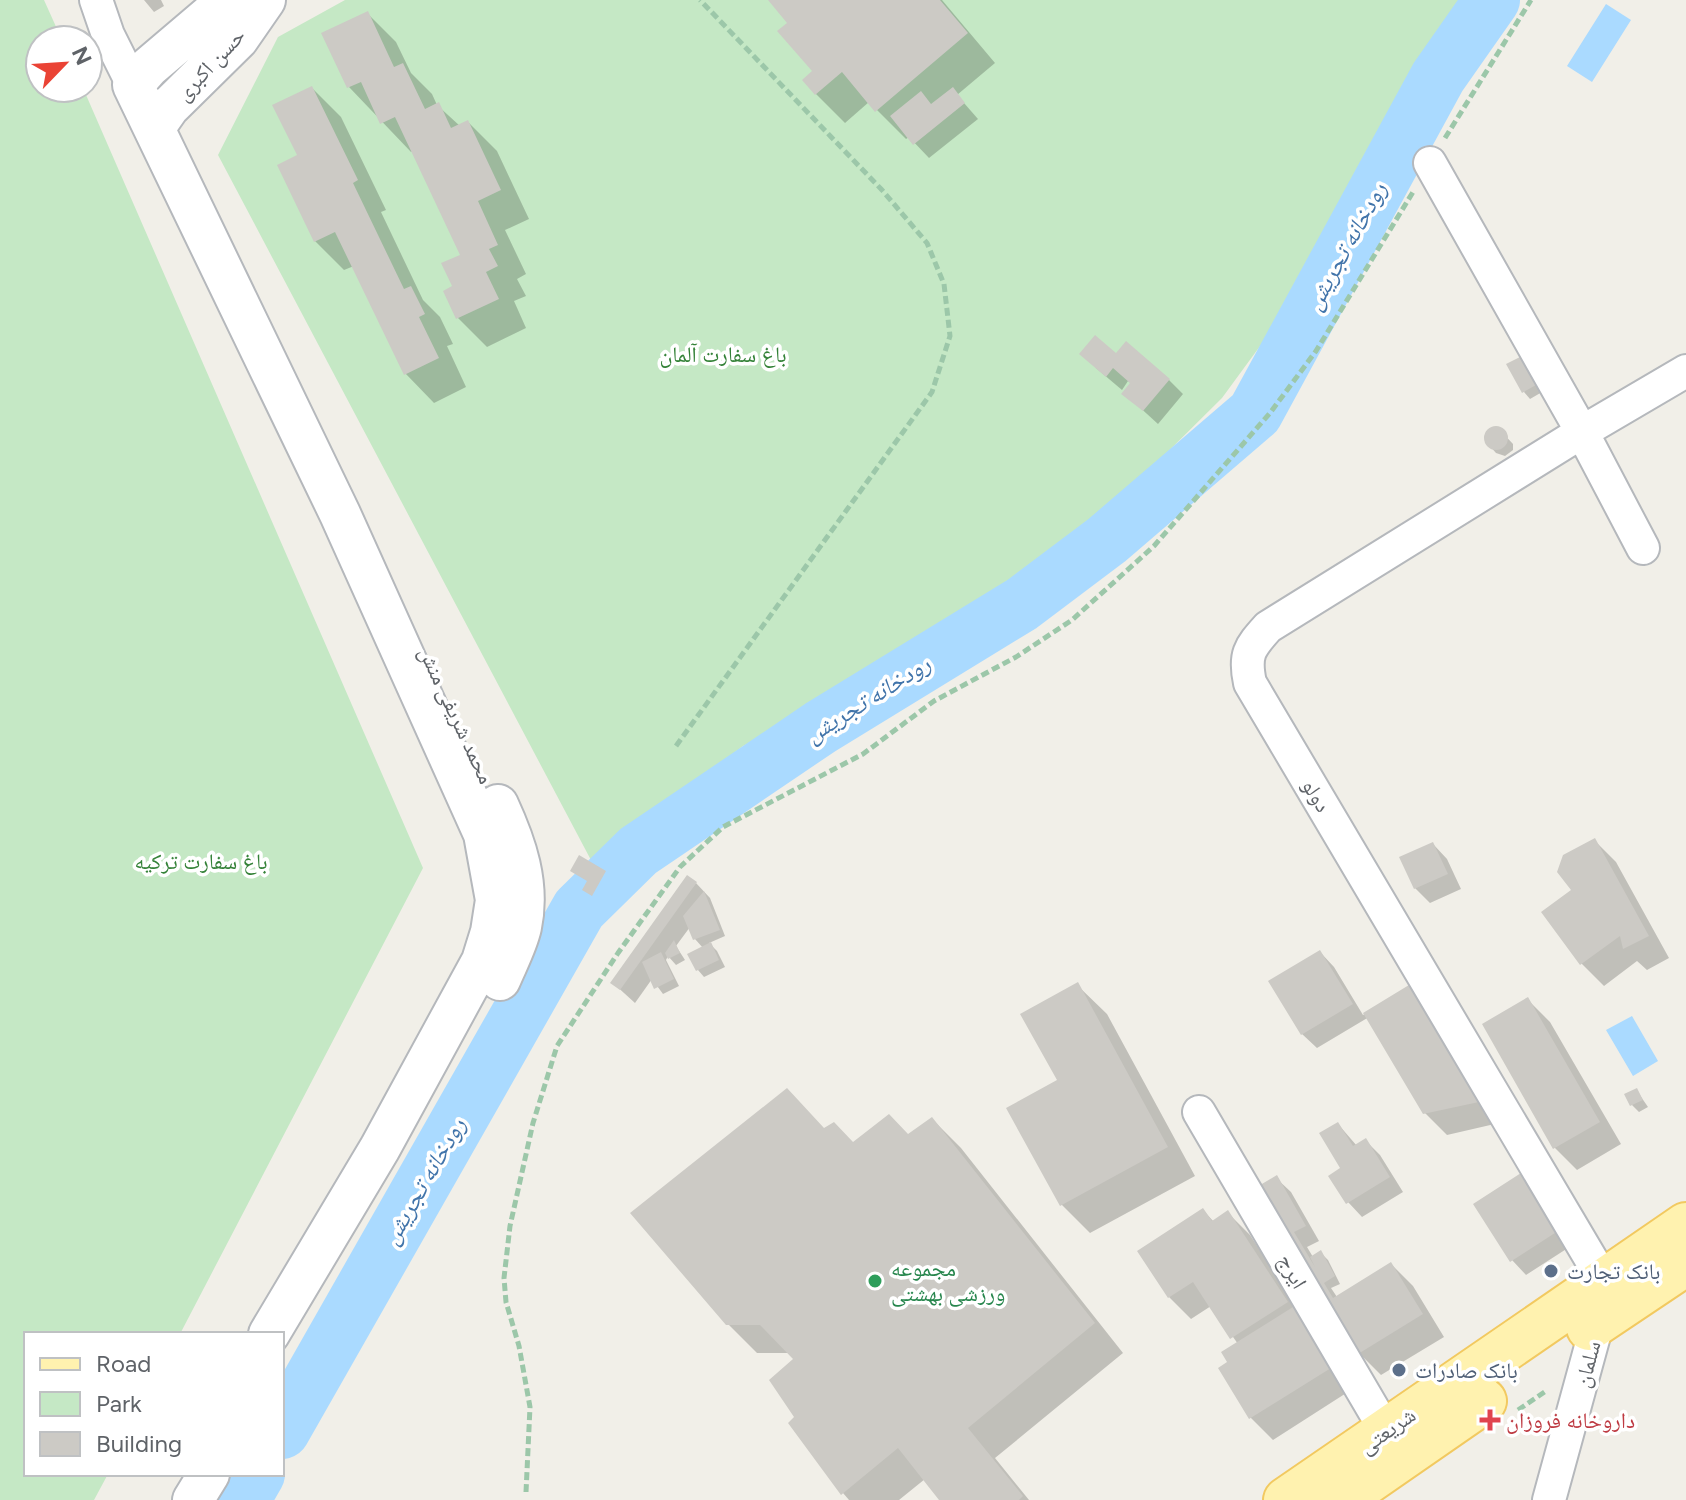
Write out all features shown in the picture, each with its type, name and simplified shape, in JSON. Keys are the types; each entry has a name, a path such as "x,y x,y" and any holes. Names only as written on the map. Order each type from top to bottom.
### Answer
{"main road":[{"name":"شریعتی","path":"1341,1500 1601,1301 1686,1225"},
{"name":"شریعتی","path":"1286,1500 1386,1431 1601,1301 1686,1263"}],"street":[{"name":"حسن اکبری","path":"141,76 209,16 262,0"},
{"name":"حسن اکبری","path":"162,117 238,39 262,0"},
{"path":"97,2 108,35 141,76"},
{"name":"محمد شریفی منش","path":"141,76 360,504 512,835 525,894 521,929 496,991 398,1166 284,1354"},
{"name":"محمد شریفی منش","path":"162,117 484,834 496,900 482,961 380,1148 270,1332"},
{"path":"1430,163 1582,432 1643,548"},
{"name":"دولو","path":"1601,1301 1250,683 1246,662 1252,644 1268,627 1686,371"},
{"name":"ایرج","path":"1199,1112 1386,1431"},
{"name":"سلمان","path":"1549,1500 1601,1301"},
{"path":"166,1500 182,1476"},
{"path":"193,1500 208,1476"}],"path":[{"path":"676,746 932,392 950,336 944,284 927,243 882,190 700,0"},
{"path":"526,1492 530,1407 519,1346 506,1302 504,1278 510,1226 533,1123 557,1046 618,953 680,867 723,827 863,754 934,701 1016,657 1072,620 1154,546 1270,413 1316,351 1531,0"},
{"path":"1512,1414 1587,1363"}],"green space":[{"name":"باغ سفارت ترکیه","path":"0,0 44,0 55,24 24,24 24,104 90,104 423,868 181,1332 24,1332 24,1476 107,1476 94,1500 0,1500"},
{"name":"باغ سفارت آلمان","path":"345,0 1470,0 1419,71 1350,223 1222,398 1080,539 894,666 743,746 592,862 218,155 278,37"}],"water":[{"path":"1606,4 1631,20 1592,82 1567,66"},
{"path":"1632,1016 1658,1061 1633,1076 1606,1030"}],"building":[{"path":"768,0 940,0 968,33 875,112 842,72 815,95 802,80 812,71 777,31 787,23"},
{"path":"368,11 394,67 403,63 425,109 439,102 451,128 468,120 501,190 478,201 498,245 489,249 498,266 486,272 499,299 456,319 443,291 452,286 441,263 460,255 395,117 380,124 361,82 347,88 321,33"},
{"path":"312,86 358,180 353,183 404,289 411,286 425,314 419,317 439,358 404,375 335,232 314,242 277,165 297,155 272,105"},
{"path":"953,87 965,103 913,145 890,116 921,91 931,104"},
{"path":"1095,335 1116,353 1126,341 1170,379 1143,411 1121,394 1130,383 1113,368 1106,377 1079,354"},
{"path":"1528,353 1543,381 1522,393 1506,364"},
{"path":"1496,426 1504,430 1508,438 1504,446 1496,450 1488,446 1484,438 1488,430"},
{"path":"1595,838 1649,936 1623,949 1620,936 1580,965 1541,912 1571,890 1557,872 1563,855"},
{"path":"1433,842 1448,874 1414,889 1399,857"},
{"path":"579,855 606,871 592,896 582,890 587,881 570,871"},
{"path":"687,875 697,882 620,990 610,983"},
{"path":"704,891 720,930 693,940 683,916"},
{"path":"674,940 680,953 668,959 665,953"},
{"path":"711,942 719,960 696,971 687,954"},
{"path":"1320,950 1353,1004 1301,1035 1268,981"},
{"path":"661,952 674,979 654,989 642,962"},
{"path":"1078,982 1168,1147 1060,1206 1006,1108 1057,1080 1020,1014"},
{"path":"1409,985 1479,1102 1423,1114 1363,1013"},
{"path":"1528,997 1600,1122 1553,1149 1482,1024"},
{"name":"مجموعه ورزشی بهشتی","path":"787,1088 824,1128 834,1122 853,1142 889,1114 908,1134 932,1117 1095,1323 968,1428 1023,1496 1019,1500 939,1500 898,1448 841,1495 788,1423 794,1417 769,1380 793,1359 760,1325 726,1325 630,1213"},
{"path":"1637,1088 1643,1100 1630,1106 1624,1094"},
{"path":"1338,1122 1353,1146 1366,1138 1390,1177 1346,1204 1328,1176 1340,1168 1319,1133"},
{"path":"1521,1173 1558,1231 1510,1262 1473,1204"},
{"path":"1277,1175 1306,1226 1294,1232 1315,1267 1310,1257 1321,1250 1335,1276 1324,1283 1333,1298 1391,1262 1423,1314 1358,1354 1250,1191"},
{"path":"1203,1208 1212,1221 1228,1210 1288,1302 1230,1339 1193,1282 1168,1298 1137,1251"},
{"path":"1293,1307 1331,1368 1249,1419 1218,1368 1227,1362 1221,1352"}],"waterway":[{"name":"رودخانه تجریش","path":"284,1427 579,909 638,851 821,727 1022,604 1107,540 1255,413 1438,77 1492,0"},
{"name":"رودخانه تجریش","path":"242,1500 256,1476"}],"place":[{"name":"بانک تجارت","path":"1551,1271"},
{"name":"مجموعه ورزشی بهشتی","path":"875,1281"},
{"name":"بانک صادرات","path":"1399,1370"},
{"name":"داروخانه فروزان","path":"1490,1420"}]}
